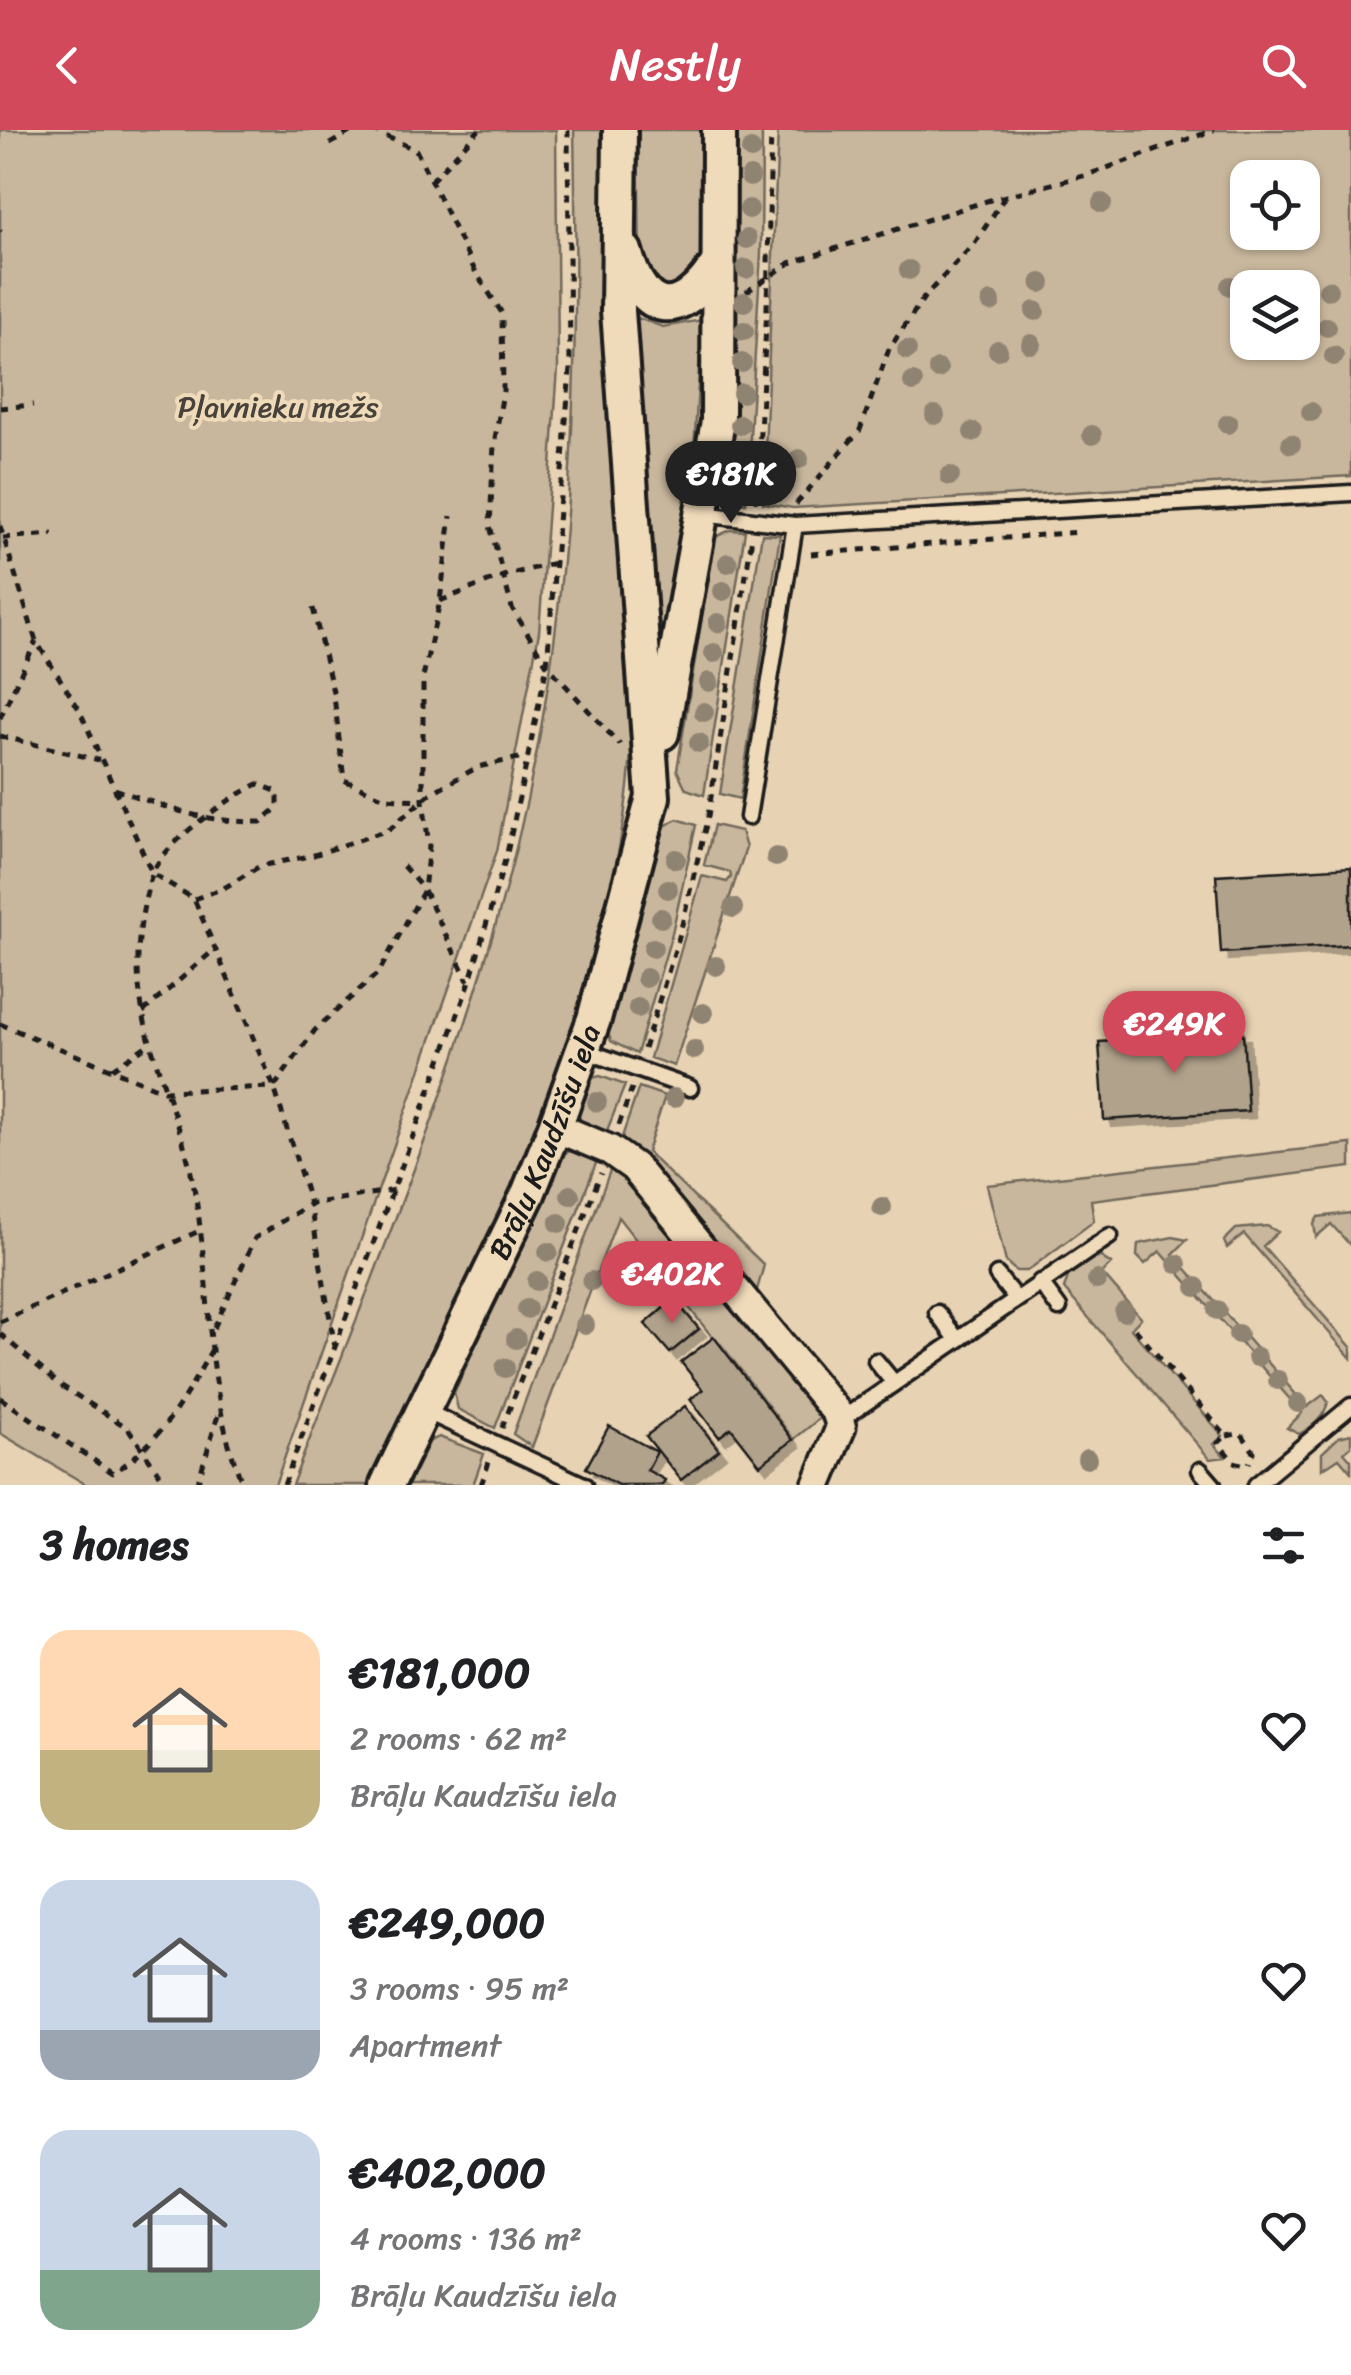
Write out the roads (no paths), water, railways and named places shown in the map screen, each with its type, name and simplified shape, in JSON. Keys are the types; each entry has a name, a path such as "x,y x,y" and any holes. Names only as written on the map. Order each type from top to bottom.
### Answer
{"street":[{"name":"Brāļu Kaudzīšu iela","path":"620,130 618,321 653,782"},
{"name":"Brāļu Kaudzīšu iela","path":"387,1485 555,1127 582,1050 644,832 718,421 719,130"},
{"path":"621,237 634,282 657,304 671,306 696,296 718,263"},
{"path":"555,1127 610,1150 634,1167 837,1413 834,1447 816,1485"}],"lane":[{"path":"702,514 795,526 1351,493"},
{"path":"748,817 795,526"},
{"path":"582,1050 690,1088"},
{"path":"839,1421 1110,1236"},
{"path":"997,1274 1016,1299"},
{"path":"1040,1282 1059,1308"},
{"path":"938,1314 957,1339"},
{"path":"876,1361 894,1383"},
{"path":"1259,1483 1351,1406"},
{"path":"424,1412 584,1485"},
{"path":"1200,1470 1213,1485"}],"park label":[{"name":"Pļavnieku mežs","path":"278,407"}]}
